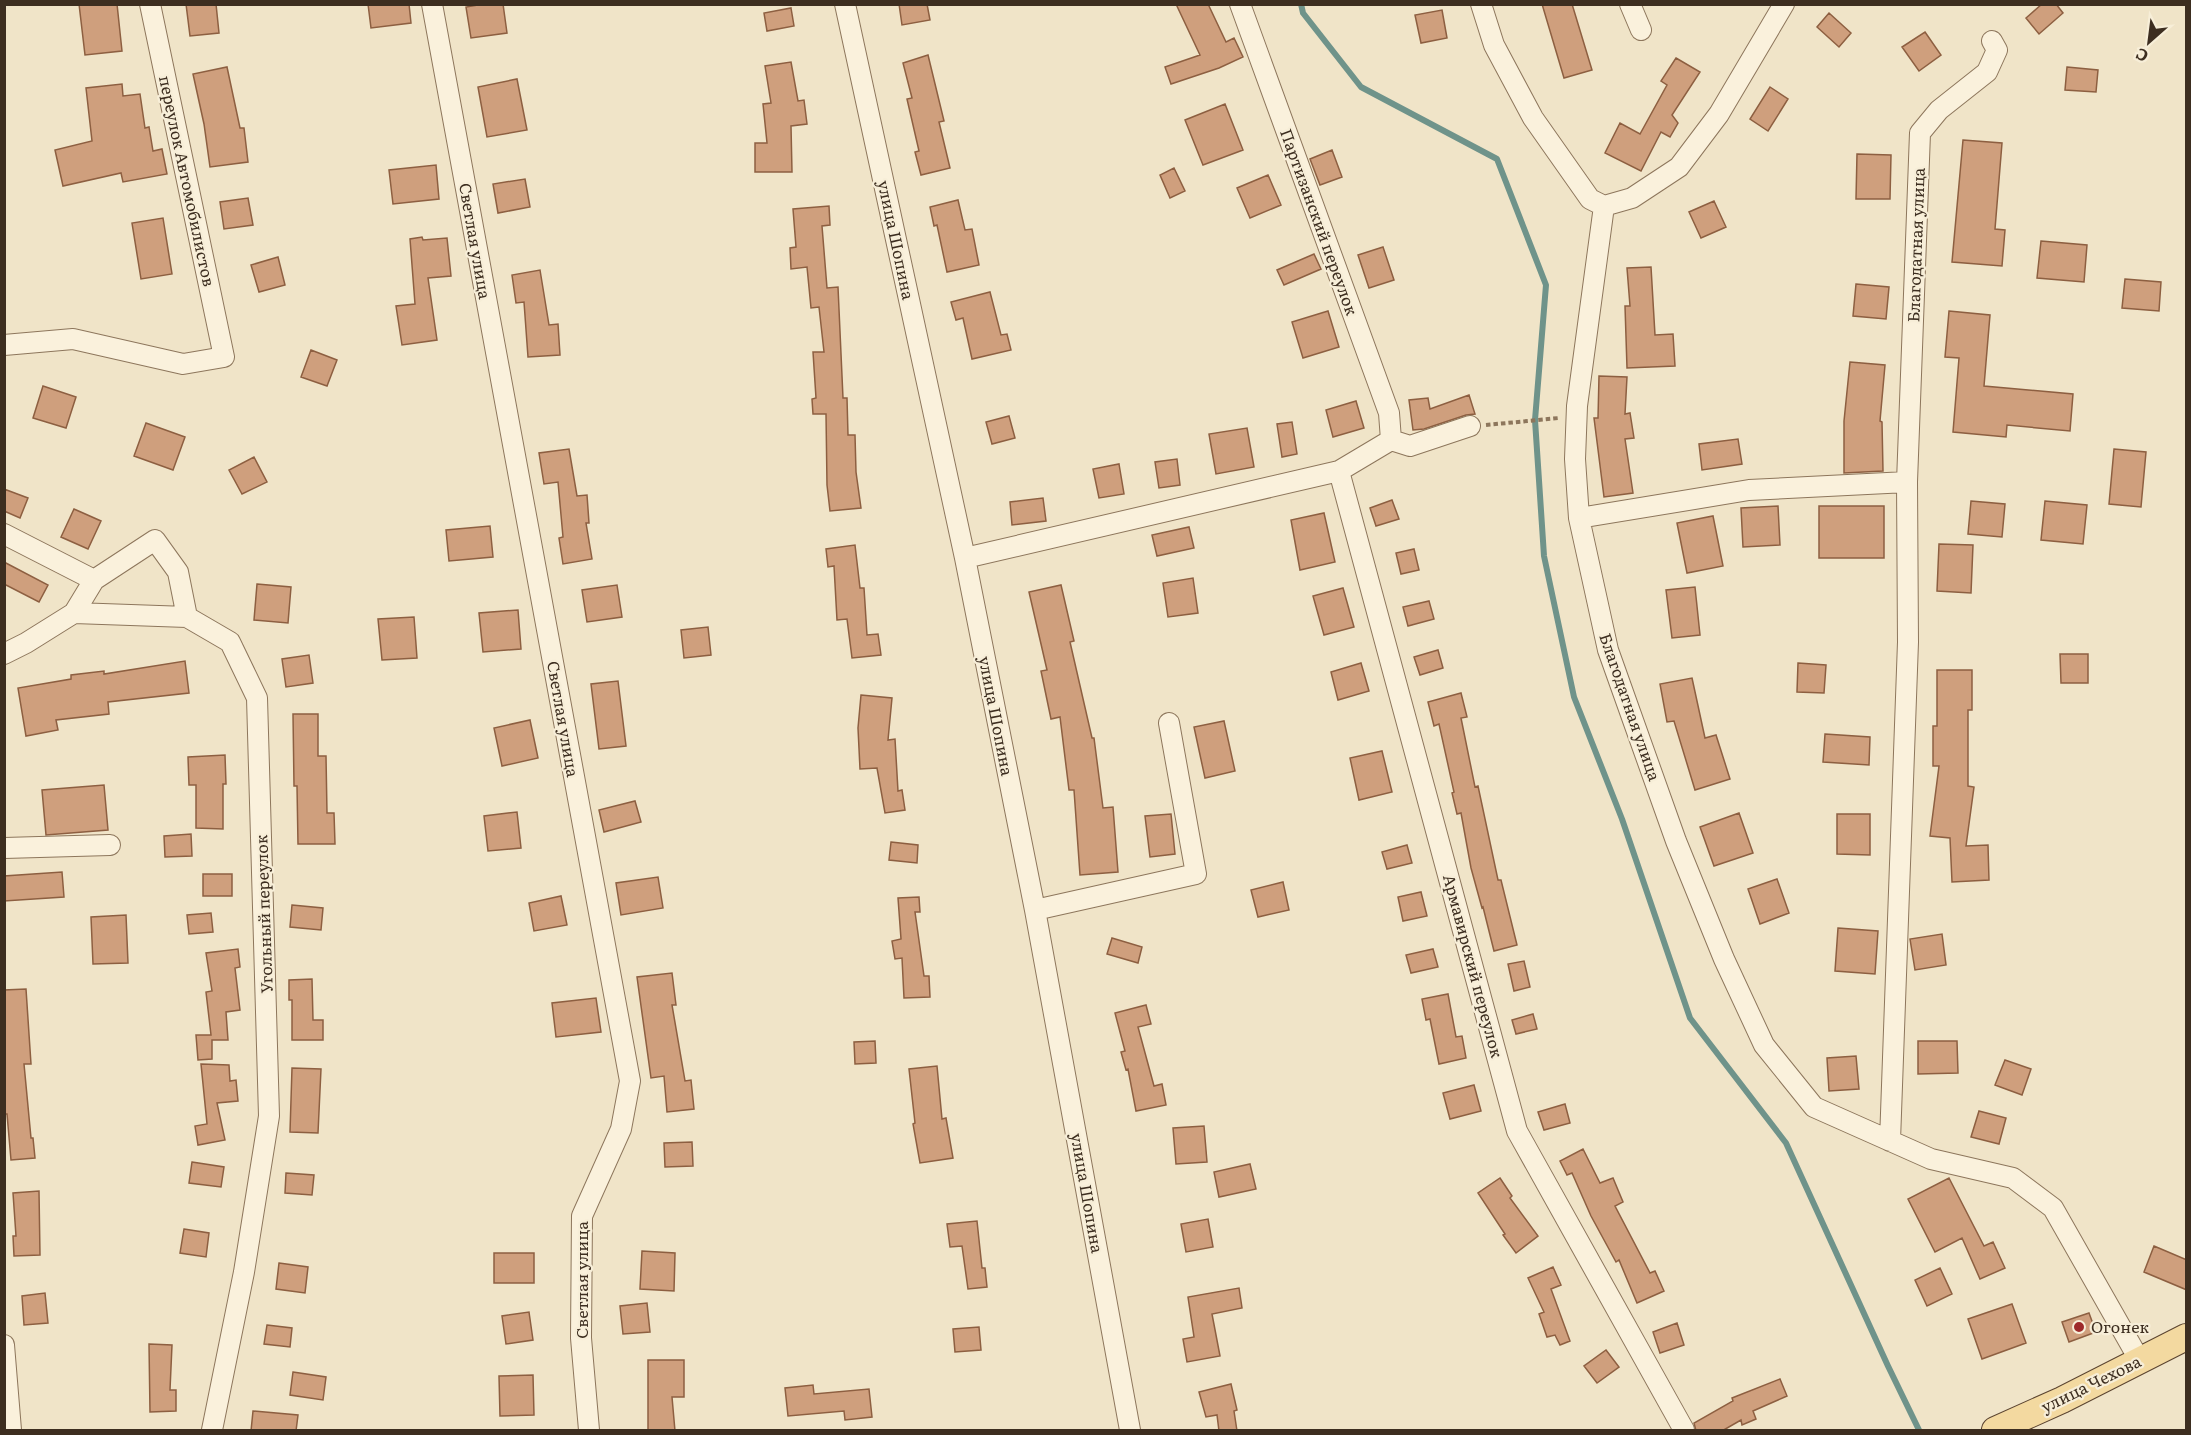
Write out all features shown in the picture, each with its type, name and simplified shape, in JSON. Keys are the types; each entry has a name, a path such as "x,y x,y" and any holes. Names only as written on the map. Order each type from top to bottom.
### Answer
{"main road":[{"name":"улица Чехова","path":"1995,1431 2187,1337"}],"street":[{"name":"переулок Автомобилистов","path":"4,345 73,339 183,364 224,357 150,4"},
{"name":"Светлая улица","path":"432,4 630,1081 621,1129 582,1216 581,1338 588,1431"},
{"name":"улица Шопина","path":"845,4 964,558 1035,910 1130,1431"},
{"name":"Партизанский переулок","path":"1240,4 1389,413 1390,440"},
{"path":"1481,4 1494,45 1533,118 1590,199 1604,206 1632,198 1679,167 1719,114 1784,4"},
{"path":"1630,4 1641,30"},
{"name":"Благодатная улица","path":"1890,1141 1908,642 1907,482 1920,133 1939,110 1987,72 1997,50 1992,41"},
{"path":"1604,206 1577,418 1575,459 1579,518 1749,490 1907,482"},
{"path":"964,558 1339,471 1390,440 1410,446 1470,426"},
{"name":"Армавирский переулок","path":"1339,471 1517,1131 1684,1431"},
{"name":"Благодатная улица","path":"1579,518 1608,650 1676,841 1724,959 1764,1045 1814,1107 1931,1160 2013,1178 2053,1208 2140,1360"},
{"path":"4,534 94,580"},
{"path":"4,654 74,613 94,580 155,540 178,572 187,617"},
{"name":"Угольный переулок","path":"74,613 187,617 230,642 257,698 269,1116 244,1272 212,1431"},
{"path":"1035,910 1196,874 1169,723"},
{"path":"4,848 110,845"},
{"path":"4,1345 11,1431"}],"path":[{"path":"1470,426 1577,418"}],"building":[{"path":"79,4 117,4 122,51 85,55"},
{"path":"186,4 216,4 219,33 190,36"},
{"path":"368,4 409,4 411,23 371,28"},
{"path":"503,4 507,33 471,38 466,7"},
{"path":"899,4 927,4 930,20 902,25"},
{"path":"1176,4 1208,4 1226,42 1234,38 1243,57 1219,68 1171,84 1165,67 1200,55"},
{"path":"1542,4 1572,4 1592,70 1564,78"},
{"path":"2042,4 2056,4 2063,13 2039,34 2026,18"},
{"path":"791,8 794,26 767,31 764,13"},
{"path":"1442,10 1447,38 1421,43 1415,15"},
{"path":"1829,13 1851,33 1839,47 1817,27"},
{"path":"1925,32 1941,55 1919,71 1902,47"},
{"path":"928,55 944,121 939,122 950,168 921,175 915,152 919,151 907,99 912,98 903,63"},
{"path":"1676,58 1700,72 1672,115 1678,123 1670,137 1661,132 1641,171 1605,153 1620,123 1640,134 1667,85 1661,81"},
{"path":"791,62 798,101 804,100 807,124 791,126 792,172 755,172 755,143 767,143 763,104 771,103 765,66"},
{"path":"227,67 240,128 244,128 248,162 210,167 204,124 193,74"},
{"path":"2067,67 2098,70 2096,92 2065,90"},
{"path":"517,79 527,130 487,137 478,87"},
{"path":"122,84 123,96 140,94 145,128 149,127 153,151 162,149 167,174 123,182 121,173 63,186 55,150 92,141 86,88"},
{"path":"1770,87 1788,99 1768,131 1750,119"},
{"path":"1225,104 1243,150 1203,165 1185,120"},
{"path":"1963,140 2002,143 1995,229 2005,230 2002,266 1952,262"},
{"path":"1332,150 1342,177 1320,185 1310,159"},
{"path":"1857,154 1891,155 1890,199 1856,199"},
{"path":"436,165 439,199 393,204 389,170"},
{"path":"1174,168 1185,191 1170,198 1160,175"},
{"path":"1268,175 1281,205 1250,218 1237,188"},
{"path":"525,179 530,207 498,213 493,184"},
{"path":"248,198 253,225 224,229 220,202"},
{"path":"958,200 965,230 972,229 979,265 947,272 937,225 934,226 930,207"},
{"path":"1714,201 1726,227 1701,238 1689,212"},
{"path":"829,206 830,225 822,226 827,288 838,287 843,398 847,398 848,435 855,435 856,472 861,508 830,511 827,485 826,414 813,414 812,399 816,398 813,352 824,352 819,307 811,308 807,267 791,269 790,248 796,247 793,209"},
{"path":"163,218 172,274 141,279 132,223"},
{"path":"422,237 423,240 447,238 451,276 428,278 437,340 402,345 396,306 415,304 410,239"},
{"path":"2041,241 2087,245 2084,282 2037,278"},
{"path":"1383,247 1394,280 1369,288 1358,255"},
{"path":"1314,254 1321,269 1284,285 1277,270"},
{"path":"278,257 285,285 259,292 251,265"},
{"path":"1651,267 1655,335 1673,334 1675,366 1627,368 1625,306 1630,306 1627,268"},
{"path":"540,270 549,325 558,324 560,355 528,357 524,302 516,303 512,275"},
{"path":"2125,279 2161,282 2159,311 2122,308"},
{"path":"1856,284 1889,287 1886,319 1853,316"},
{"path":"990,292 1001,335 1007,334 1011,350 972,359 963,318 956,320 951,302"},
{"path":"1328,311 1339,347 1303,358 1292,322"},
{"path":"1949,311 1990,315 1984,386 2073,394 2070,431 2007,425 2006,437 1953,432 1959,358 1945,357"},
{"path":"311,350 337,360 327,386 301,377"},
{"path":"1850,362 1885,365 1880,421 1882,422 1883,471 1844,473 1844,421"},
{"path":"1599,376 1627,377 1625,414 1630,413 1634,438 1625,439 1633,493 1604,497 1594,418 1598,418"},
{"path":"43,386 76,397 66,428 33,418"},
{"path":"1469,395 1475,414 1413,430 1409,400 1428,398 1430,409"},
{"path":"1356,401 1364,428 1333,437 1326,410"},
{"path":"1009,416 1015,438 992,444 986,422"},
{"path":"1292,422 1297,454 1282,457 1277,424"},
{"path":"146,423 185,437 173,470 134,456"},
{"path":"1247,428 1254,467 1216,474 1209,434"},
{"path":"1738,439 1742,464 1702,470 1699,444"},
{"path":"569,449 577,496 587,495 589,523 586,523 592,559 563,564 559,538 563,537 558,482 544,484 539,453"},
{"path":"2114,449 2146,452 2141,507 2109,504"},
{"path":"254,457 267,482 242,494 229,470"},
{"path":"1177,459 1180,485 1159,488 1155,462"},
{"path":"1119,464 1124,494 1099,498 1093,469"},
{"path":"4,489 28,498 20,518 4,511"},
{"path":"1043,498 1046,521 1012,525 1010,502"},
{"path":"1392,500 1399,519 1376,526 1370,508"},
{"path":"1971,501 2005,504 2002,537 1968,534"},
{"path":"2045,501 2087,505 2083,544 2041,540"},
{"path":"1778,506 1780,545 1743,547 1741,508"},
{"path":"1819,506 1884,506 1884,558 1819,558"},
{"path":"74,509 101,521 88,549 61,537"},
{"path":"1324,513 1335,562 1300,570 1291,520"},
{"path":"1713,516 1723,566 1687,573 1677,523"},
{"path":"490,526 493,557 449,561 446,530"},
{"path":"1189,527 1194,548 1157,556 1152,535"},
{"path":"1939,544 1973,545 1971,593 1937,591"},
{"path":"855,545 860,588 864,588 867,635 878,634 881,655 852,658 847,619 837,620 834,566 828,567 826,549"},
{"path":"1414,549 1419,570 1401,574 1396,553"},
{"path":"4,562 48,585 39,602 4,584"},
{"path":"1193,578 1198,613 1168,617 1163,583"},
{"path":"257,584 291,587 288,623 254,620"},
{"path":"617,585 622,617 587,622 582,590"},
{"path":"1061,585 1074,641 1070,642 1092,738 1094,738 1103,808 1113,807 1118,872 1080,875 1074,790 1069,790 1060,717 1051,719 1041,671 1047,670 1029,592"},
{"path":"1695,587 1700,635 1672,638 1666,590"},
{"path":"1343,588 1354,627 1324,635 1313,596"},
{"path":"1429,601 1434,619 1408,626 1403,607"},
{"path":"518,610 521,649 483,652 479,613"},
{"path":"414,617 417,658 382,660 378,619"},
{"path":"708,627 711,655 684,658 681,630"},
{"path":"1438,650 1443,668 1420,675 1414,657"},
{"path":"2060,654 2088,654 2088,683 2061,683"},
{"path":"309,655 313,683 286,687 282,659"},
{"path":"185,661 189,693 108,702 109,714 56,720 58,730 26,736 18,688 71,679 71,675 104,671 104,674"},
{"path":"1361,663 1369,691 1338,700 1331,672"},
{"path":"1798,663 1826,665 1824,693 1797,692"},
{"path":"1937,670 1972,670 1972,710 1968,710 1968,786 1974,787 1966,846 1988,845 1989,880 1952,882 1950,838 1930,836 1939,766 1933,766 1933,726 1937,726"},
{"path":"1692,678 1705,738 1716,735 1730,779 1695,790 1674,721 1667,722 1660,684"},
{"path":"618,681 626,746 599,749 591,684"},
{"path":"1461,693 1467,717 1461,718 1475,787 1478,786 1498,880 1501,880 1517,945 1494,951 1471,868 1461,813 1457,814 1439,724 1434,726 1428,702"},
{"path":"861,695 892,698 888,740 895,739 898,791 902,790 905,810 885,813 877,768 860,769 858,728"},
{"path":"293,714 318,714 318,756 326,756 327,813 334,813 335,844 298,844"},
{"path":"530,720 538,758 502,766 494,728"},
{"path":"1224,721 1235,771 1205,778 1194,727"},
{"path":"1825,734 1870,737 1869,765 1823,762"},
{"path":"1382,751 1392,792 1359,800 1350,758"},
{"path":"225,755 223,829 196,828 196,785 189,785 188,757"},
{"path":"104,785 108,830 46,835 42,790"},
{"path":"635,801 641,822 604,832 599,810"},
{"path":"517,812 521,848 488,851 484,816"},
{"path":"1739,813 1753,853 1714,866 1700,827"},
{"path":"1171,814 1175,854 1150,857 1145,816"},
{"path":"1837,814 1870,814 1870,855 1837,854"},
{"path":"191,834 192,856 165,857 164,836"},
{"path":"891,842 918,845 917,863 889,860"},
{"path":"1407,845 1412,863 1387,869 1382,852"},
{"path":"62,872 64,897 4,901 4,876"},
{"path":"203,874 232,874 232,896 203,896"},
{"path":"658,877 663,908 621,915 616,883"},
{"path":"1777,879 1789,913 1760,924 1748,889"},
{"path":"1283,882 1289,910 1258,917 1251,890"},
{"path":"1421,892 1427,916 1403,921 1398,897"},
{"path":"561,896 567,925 534,931 529,903"},
{"path":"919,897 920,912 915,912 924,976 929,976 930,997 904,998 902,958 895,959 892,941 901,939 898,898"},
{"path":"292,905 323,908 321,930 290,927"},
{"path":"211,913 213,932 189,934 187,915"},
{"path":"126,915 128,963 93,964 91,917"},
{"path":"1838,928 1878,931 1875,974 1835,971"},
{"path":"1942,934 1946,965 1915,970 1910,939"},
{"path":"1112,938 1142,947 1138,963 1107,954"},
{"path":"238,949 240,967 235,968 240,1010 226,1012 228,1040 212,1040 212,1059 198,1060 196,1035 211,1035 206,992 212,991 206,953"},
{"path":"1433,949 1438,967 1411,973 1406,955"},
{"path":"1524,961 1530,987 1514,991 1508,964"},
{"path":"672,973 676,1005 672,1005 685,1081 691,1080 694,1109 667,1112 664,1076 651,1078 637,977"},
{"path":"312,979 313,1020 323,1020 323,1040 292,1040 292,1000 289,1000 289,980"},
{"path":"26,989 31,1064 24,1064 35,1158 11,1160 7,1114 4,1114 4,990"},
{"path":"1448,994 1456,1037 1462,1036 1466,1058 1439,1064 1430,1019 1426,1020 1422,999"},
{"path":"596,998 601,1032 556,1037 552,1003"},
{"path":"1146,1005 1151,1024 1138,1027 1154,1086 1162,1084 1166,1105 1136,1111 1128,1069 1126,1070 1121,1052 1125,1051 1115,1013"},
{"path":"1533,1014 1537,1029 1516,1034 1512,1020"},
{"path":"875,1041 876,1063 855,1064 854,1042"},
{"path":"1918,1041 1957,1041 1958,1073 1918,1074"},
{"path":"1856,1056 1859,1089 1829,1091 1827,1058"},
{"path":"2005,1060 2031,1069 2022,1095 1995,1085"},
{"path":"201,1064 229,1065 230,1081 236,1080 238,1101 217,1103 225,1140 198,1145 195,1126 207,1124"},
{"path":"937,1066 942,1119 946,1118 953,1158 920,1163 913,1124 915,1123 909,1069"},
{"path":"292,1068 321,1069 318,1133 290,1132"},
{"path":"1474,1085 1481,1111 1450,1119 1443,1093"},
{"path":"1565,1104 1570,1123 1544,1130 1538,1112"},
{"path":"1979,1111 2006,1118 1999,1144 1971,1137"},
{"path":"1204,1126 1207,1162 1176,1164 1173,1128"},
{"path":"692,1142 693,1166 665,1167 664,1143"},
{"path":"1583,1149 1600,1183 1613,1178 1623,1202 1615,1206 1650,1273 1655,1271 1664,1291 1637,1303 1619,1260 1616,1262 1591,1216 1572,1173 1567,1175 1560,1161"},
{"path":"192,1162 224,1167 221,1187 189,1183"},
{"path":"1250,1164 1256,1189 1219,1197 1214,1172"},
{"path":"286,1173 314,1175 312,1195 285,1193"},
{"path":"1500,1178 1512,1196 1510,1198 1538,1236 1516,1253 1478,1193"},
{"path":"1949,1178 1984,1246 1993,1242 2005,1268 1980,1279 1962,1238 1935,1252 1908,1199"},
{"path":"39,1191 40,1255 14,1256 13,1236 16,1236 13,1193"},
{"path":"1208,1219 1213,1247 1186,1252 1181,1224"},
{"path":"977,1221 982,1268 985,1268 987,1287 968,1289 962,1246 950,1247 947,1224"},
{"path":"184,1229 209,1233 206,1257 180,1253"},
{"path":"2154,1246 2187,1260 2187,1290 2144,1272"},
{"path":"642,1251 675,1253 674,1291 640,1289"},
{"path":"494,1253 534,1253 534,1283 494,1283"},
{"path":"279,1263 308,1267 305,1293 276,1289"},
{"path":"1553,1267 1561,1285 1551,1289 1570,1341 1560,1345 1555,1335 1547,1337 1539,1314 1544,1312 1528,1278"},
{"path":"1940,1268 1952,1294 1927,1306 1915,1280"},
{"path":"1239,1288 1242,1308 1212,1314 1220,1356 1187,1362 1183,1339 1194,1337 1188,1297"},
{"path":"45,1293 48,1323 24,1325 22,1296"},
{"path":"647,1303 650,1332 623,1334 620,1306"},
{"path":"2012,1304 2026,1343 1982,1359 1968,1319"},
{"path":"529,1312 533,1340 506,1344 502,1316"},
{"name":"Огонек","path":"2089,1313 2096,1332 2069,1342 2062,1322"},
{"path":"1677,1323 1684,1345 1660,1353 1653,1332"},
{"path":"267,1325 292,1328 290,1347 264,1344"},
{"path":"979,1327 981,1350 955,1352 953,1329"},
{"path":"149,1344 172,1345 170,1390 176,1390 176,1411 150,1412"},
{"path":"1606,1350 1619,1367 1597,1383 1584,1366"},
{"path":"648,1360 684,1360 684,1397 672,1397 675,1431 648,1431"},
{"path":"293,1372 326,1377 323,1400 290,1395"},
{"path":"533,1375 534,1415 500,1416 499,1376"},
{"path":"1780,1379 1787,1396 1753,1411 1756,1419 1742,1425 1741,1420 1722,1431 1696,1431 1694,1423 1733,1401 1732,1398"},
{"path":"1231,1384 1237,1410 1234,1411 1237,1431 1219,1431 1217,1415 1206,1417 1199,1392"},
{"path":"813,1385 814,1394 869,1389 872,1417 845,1420 844,1411 788,1416 785,1388"},
{"path":"253,1411 298,1415 296,1431 251,1431"}],"waterway":[{"path":"1301,4 1303,13 1361,87 1497,159 1546,285 1535,420 1544,556 1574,697 1622,819 1690,1018 1786,1143 1919,1430"}],"place":[{"name":"Огонек","path":"2079,1327"}]}
